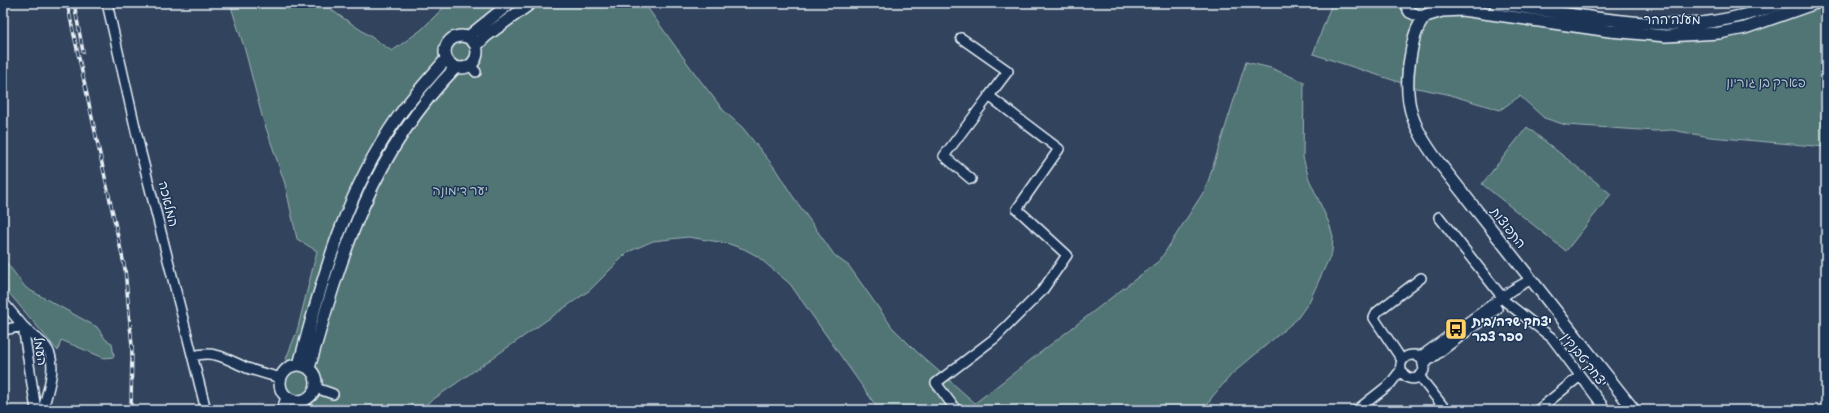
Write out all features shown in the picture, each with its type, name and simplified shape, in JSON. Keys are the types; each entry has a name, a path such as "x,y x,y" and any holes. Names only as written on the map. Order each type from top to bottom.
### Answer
{"main road":[{"path":"468,37 510,3"},
{"path":"476,46 486,36 531,3"},
{"path":"1397,3 1407,8 1417,17 1428,16"},
{"name":"התפוצות","path":"1412,44 1417,29 1435,8 1437,3"},
{"name":"מעלה ההר","path":"1495,3 1618,20 1666,24 1724,20 1742,16 1782,3"},
{"name":"מעלה ההר","path":"1428,16 1442,11 1462,10 1610,31 1666,36 1713,33 1745,28 1816,3"},
{"name":"התפוצות","path":"1407,8 1412,29 1412,44 1407,90 1411,113 1419,135 1428,149 1530,280 1634,410"},
{"path":"458,36 468,37 476,46 476,56 473,68 456,67 446,59 445,52 448,41 458,36"},
{"path":"304,367 330,258 368,167 398,117 446,59"},
{"path":"304,367 341,262 379,173 393,147 432,91 456,67"},
{"path":"290,367 304,367 315,377 316,388 311,396 297,406 287,397 281,386 281,378 290,367"},
{"path":"283,410 287,397"}],"street":[{"name":"המלאכה","path":"107,3 141,153 206,410"},
{"path":"961,38 1008,71 944,156 971,179"},
{"path":"956,410 936,383 995,338 1042,291 1068,255 1017,209 1059,149 989,96"},
{"name":"יצחק טבנקין","path":"1439,217 1504,299 1552,338 1606,410"},
{"path":"1409,378 1404,376 1401,370 1402,360 1374,318 1377,312 1421,278"},
{"path":"1402,360 1408,356 1424,354 1530,280"},
{"path":"1365,410 1404,380 1419,376 1424,370 1424,366 1428,361 1504,299"},
{"name":"העמל","path":"3,302 23,326 36,410"},
{"path":"3,330 23,326 45,347 52,363 43,410"},
{"path":"193,356 206,354 218,355 247,368 281,378"},
{"path":"1415,356 1422,360 1424,366"},
{"path":"1357,410 1390,384 1401,370"},
{"path":"1419,376 1446,410"},
{"path":"1538,410 1580,376"},
{"path":"316,388 333,394"}],"green space":[{"name":"יער דימונה","path":"232,3 321,3 392,51 421,30 448,3 644,3 724,111 743,128 774,167 835,256 849,266 892,327 917,352 975,403 1160,260 1206,188 1246,62 1271,68 1304,82 1303,157 1309,179 1329,223 1333,236 1332,252 1309,302 1297,319 1232,374 1212,397 1205,410 879,410 790,284 757,256 744,249 726,243 688,237 653,241 628,252 590,290 418,410 289,410 282,369 297,331 317,251 297,239 285,184 262,116 245,50 232,10"},
{"name":"פארק בן גוריון","path":"1332,3 1432,3 1657,27 1711,36 1785,17 1826,3 1826,147 1710,137 1672,130 1655,131 1566,125 1544,118 1520,96 1500,110 1447,94 1417,88 1313,54"},
{"path":"1527,127 1611,194 1566,251 1482,184"},
{"path":"3,258 26,288 97,327 106,340 112,343 114,357 104,358 61,340 58,351 3,286"}],"railway":[{"path":"67,3 125,269 132,346 131,410"},
{"path":"74,3 83,52"}],"place":[{"name":"יצחק שדה/בית ספר צבר","path":"1456,329"}]}
